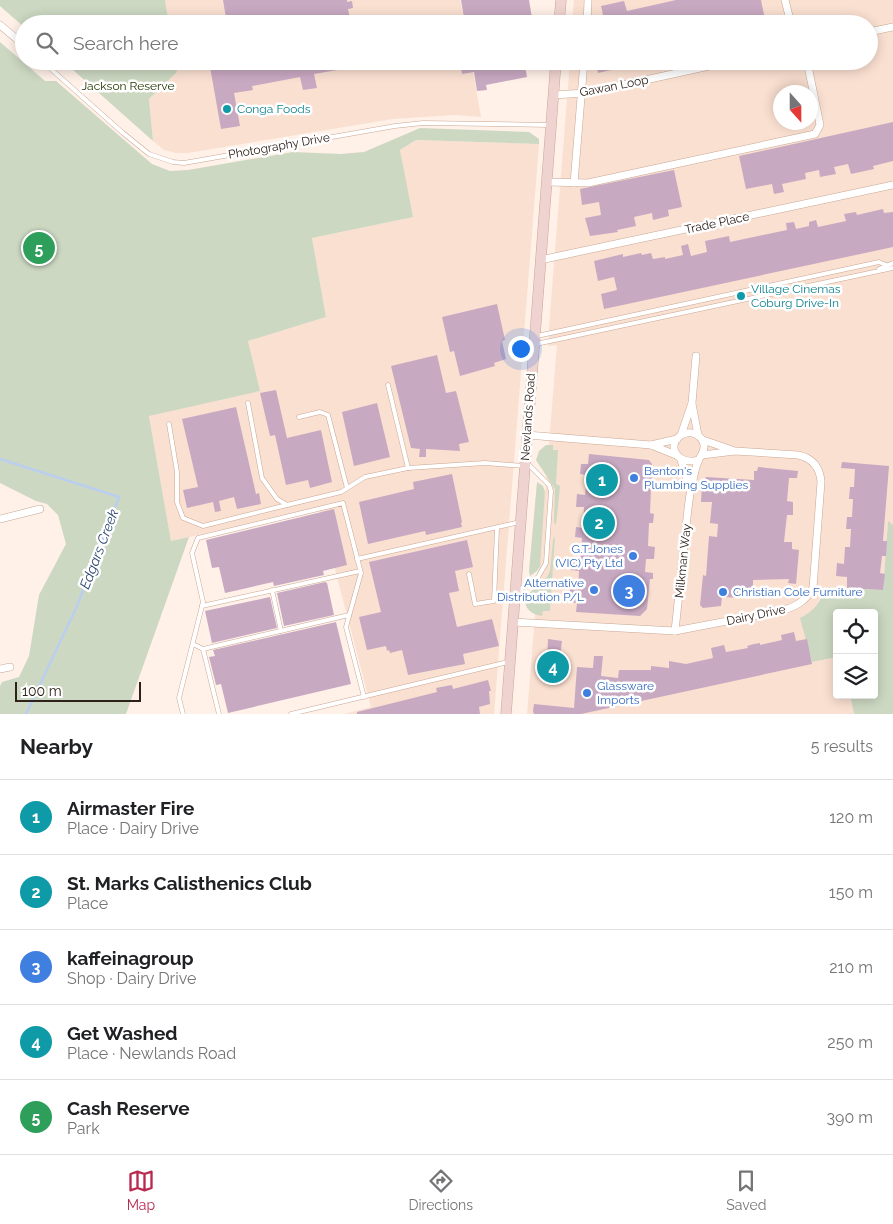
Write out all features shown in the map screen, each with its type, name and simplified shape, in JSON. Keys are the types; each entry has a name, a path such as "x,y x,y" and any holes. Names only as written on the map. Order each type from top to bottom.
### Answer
{"street":[{"path":"560,15 561,0"},
{"path":"587,15 588,0"},
{"path":"785,0 789,15"},
{"path":"0,25 15,38"},
{"path":"878,30 893,27"},
{"name":"Newlands Road","path":"506,714 555,70"},
{"path":"574,183 583,70"},
{"name":"Gawan Loop","path":"554,95 582,93 690,70"},
{"path":"547,182 588,184 815,134 820,124 809,70"},
{"name":"Trade Place","path":"540,260 893,185"},
{"path":"678,457 674,447 692,403 696,356"},
{"path":"527,435 651,445 690,462 700,458 705,448 692,403"},
{"path":"651,445 690,432 701,438"},
{"name":"Dairy Drive","path":"513,622 675,631 791,608 805,600 813,588 821,482 821,475 817,466 807,457 735,450 701,438"},
{"name":"Dairy Drive","path":"700,458 735,450"},
{"name":"Milkman Way","path":"678,457 690,490"},
{"name":"Milkman Way","path":"675,631 690,490 700,458"},
{"path":"0,518 40,509"},
{"path":"0,670 10,667"}],"lane":[{"name":"Photography Drive","path":"52,70 149,154 173,162 184,163 395,126 423,123 551,125"},
{"path":"534,340 879,262 893,263"},
{"path":"534,340 893,268"},
{"path":"388,385 408,468"},
{"path":"248,403 262,478 277,499 287,505"},
{"path":"299,417 320,412 328,415 347,488"},
{"path":"169,424 177,472 177,502 183,518 203,526 341,492 365,476 408,468 485,463 525,463 549,485 551,491 546,563 538,577 515,593"},
{"path":"183,714 180,698 203,602 192,553 198,538 343,503 361,573 346,627 364,697"},
{"path":"357,559 520,522"},
{"path":"469,574 475,604 494,601 497,528"},
{"path":"202,606 360,570"},
{"path":"272,590 281,631"},
{"path":"193,644 203,649 349,615"},
{"path":"203,649 219,714"},
{"path":"291,714 499,663 510,662"}],"shaded area":[{"path":"165,0 460,0 463,15 168,15"},
{"path":"574,0 893,0 893,525 888,522 883,590 826,587 815,608 801,618 812,662 833,658 833,699 851,699 854,714 527,714 557,345 548,346 569,70 878,70 878,15 573,15"},
{"path":"177,70 473,70 481,117 454,115 393,119 188,153 176,153 164,150 153,141 149,99 177,72"},
{"path":"416,140 539,144 494,714 344,714 371,707 319,508 171,541 149,415 259,391 248,341 326,317 312,238 412,217 400,150"}],"green space":[{"path":"0,0 165,0 168,15 15,15 15,19 0,6"},
{"path":"0,42 15,55 15,70 32,70 45,81 56,81 152,164 170,171 188,170 293,152 341,154 364,152 420,128 529,132 539,139 539,144 416,140 400,150 413,217 312,238 326,317 248,341 260,391 149,416 171,541 189,537 126,714 0,714 0,686 2,682 19,677 29,656 39,595 66,544 58,515 47,504 36,501 0,483"},
{"name":"Jackson Reserve","path":"73,70 177,70 177,72 149,99 153,141"},
{"path":"546,445 553,445 553,450 558,450 556,484 560,486 556,525 554,522 555,489 536,460 539,451"},
{"path":"537,482 543,486 545,492 540,566 530,576 529,571"},
{"path":"888,521 893,525 893,714 854,714 851,699 878,699 878,609 833,609 833,658 812,662 800,618 816,606 826,587 883,590"},
{"path":"555,536 550,611 543,611 542,616 535,614 527,608 525,597 547,577 550,571"}],"building":[{"path":"223,0 347,0 347,2 352,1 353,8 348,9 349,15 226,15"},
{"path":"461,0 529,0 532,15 464,15"},
{"path":"676,0 761,0 764,15 603,15 601,6 624,1 627,11"},
{"name":"Conga Foods","path":"211,70 338,70 314,74 317,88 303,90 300,77 252,86 253,90 234,93 240,126 221,129"},
{"path":"461,70 526,70 527,77 486,85 487,90 477,91 474,72 462,74"},
{"path":"597,70 611,70 598,73"},
{"path":"893,122 893,161 873,166 874,169 851,174 848,164 834,167 836,174 820,177 819,170 805,173 806,179 782,184 784,192 774,194 772,184 746,189 739,156"},
{"path":"674,170 682,207 668,210 669,216 653,220 652,213 634,217 636,226 617,230 618,232 590,236 585,218 601,215 599,202 582,205 580,189"},
{"path":"883,209 884,213 893,212 893,247 604,309 601,294 617,290 614,277 598,281 594,261 623,254 623,257 641,253 642,255 651,253 653,259 665,257 665,259 683,255 681,246 688,244 691,256 707,252 705,241 729,236 730,242 787,230 786,223 794,222 796,229 809,226 809,222 816,220 818,227 846,221 844,214 856,212 857,215"},
{"path":"497,304 505,340 502,341 506,359 494,363 495,366 460,376 454,351 450,352 442,317"},
{"path":"437,355 446,393 456,391 469,442 459,444 460,451 426,449 426,457 419,457 420,449 411,448 391,366"},
{"path":"276,390 287,438 321,430 332,482 310,488 308,480 286,485 275,435 270,436 260,393"},
{"path":"377,403 390,457 354,466 342,412"},
{"path":"236,407 256,494 259,493 261,504 237,509 234,497 219,501 221,511 215,512 213,502 187,508 183,490 198,487 182,419"},
{"path":"589,454 649,460 652,464 650,513 654,514 653,523 649,523 648,546 655,547 654,559 646,559 645,572 653,573 653,579 650,579 647,609 640,616 576,612 577,603 569,602 570,589 578,590 579,571 571,570 572,557 580,558 582,538 575,537 576,527 583,528 584,507 576,507 577,494 585,495 587,475 580,474 581,464 588,464"},
{"path":"842,462 889,466 883,541 887,541 886,556 882,556 880,573 885,574 883,590 847,588 847,577 836,576 837,563 844,564 845,547 850,547 851,529 846,529 847,517 852,517 853,499 849,499 850,487 854,487 855,469 841,468"},
{"path":"758,467 798,471 797,478 789,478 787,501 793,502 793,515 787,515 784,542 792,542 792,549 799,550 796,584 788,583 789,579 753,580 753,588 745,588 745,598 722,597 721,606 703,608 700,605 703,575 706,576 709,536 717,537 718,524 710,523 712,502 701,502 702,484 706,477 754,480 754,471 757,471"},
{"path":"452,474 462,527 426,535 425,531 368,544 359,502 414,489 413,482"},
{"path":"334,509 347,565 323,571 324,575 274,586 273,582 225,593 219,567 212,568 206,540"},
{"path":"467,540 473,567 455,571 459,591 449,593 457,627 492,619 499,646 463,654 465,664 408,675 402,650 390,653 389,650 387,651 386,646 367,650 359,617 381,612 369,562"},
{"path":"327,583 334,615 284,626 277,593"},
{"path":"270,597 277,628 212,643 205,611"},
{"path":"336,622 351,684 228,713 221,684 216,685 209,657 215,656 213,650"},
{"path":"794,632 796,641 807,639 812,664 581,714 534,714 533,711 534,704 574,708 577,667 593,668 594,656 603,656 601,676 618,678 619,670 651,670 651,666 669,668 669,661 686,664 713,658 711,648 724,645 726,652 748,648 747,646 754,644 760,643 760,645 782,640 781,635"},
{"path":"548,639 562,641 557,681 546,680"},
{"path":"488,680 491,691 489,691 490,704 479,707 480,714 357,714 357,712 437,692 436,688 452,685 453,689"}],"waterway":[{"name":"Edgars Creek","path":"0,459 119,497 77,606 26,714"}],"place":[{"name":"Conga Foods","path":"227,109"},
{"name":"Cash Reserve","path":"39,248"},
{"name":"Village Cinemas Coburg Drive-In","path":"741,296"},
{"name":"Benton's Plumbing Supplies","path":"634,478"},
{"name":"Airmaster Fire","path":"602,480"},
{"name":"St. Marks Calisthenics Club","path":"599,523"},
{"name":"G.T.Jones (VIC) Pty Ltd","path":"633,556"},
{"name":"Alternative Distribution P/L","path":"594,590"},
{"name":"kaffeinagroup","path":"629,591"},
{"name":"Christian Cole Furniture","path":"723,592"},
{"name":"Get Washed","path":"553,667"},
{"name":"Glassware Imports","path":"587,693"}]}
